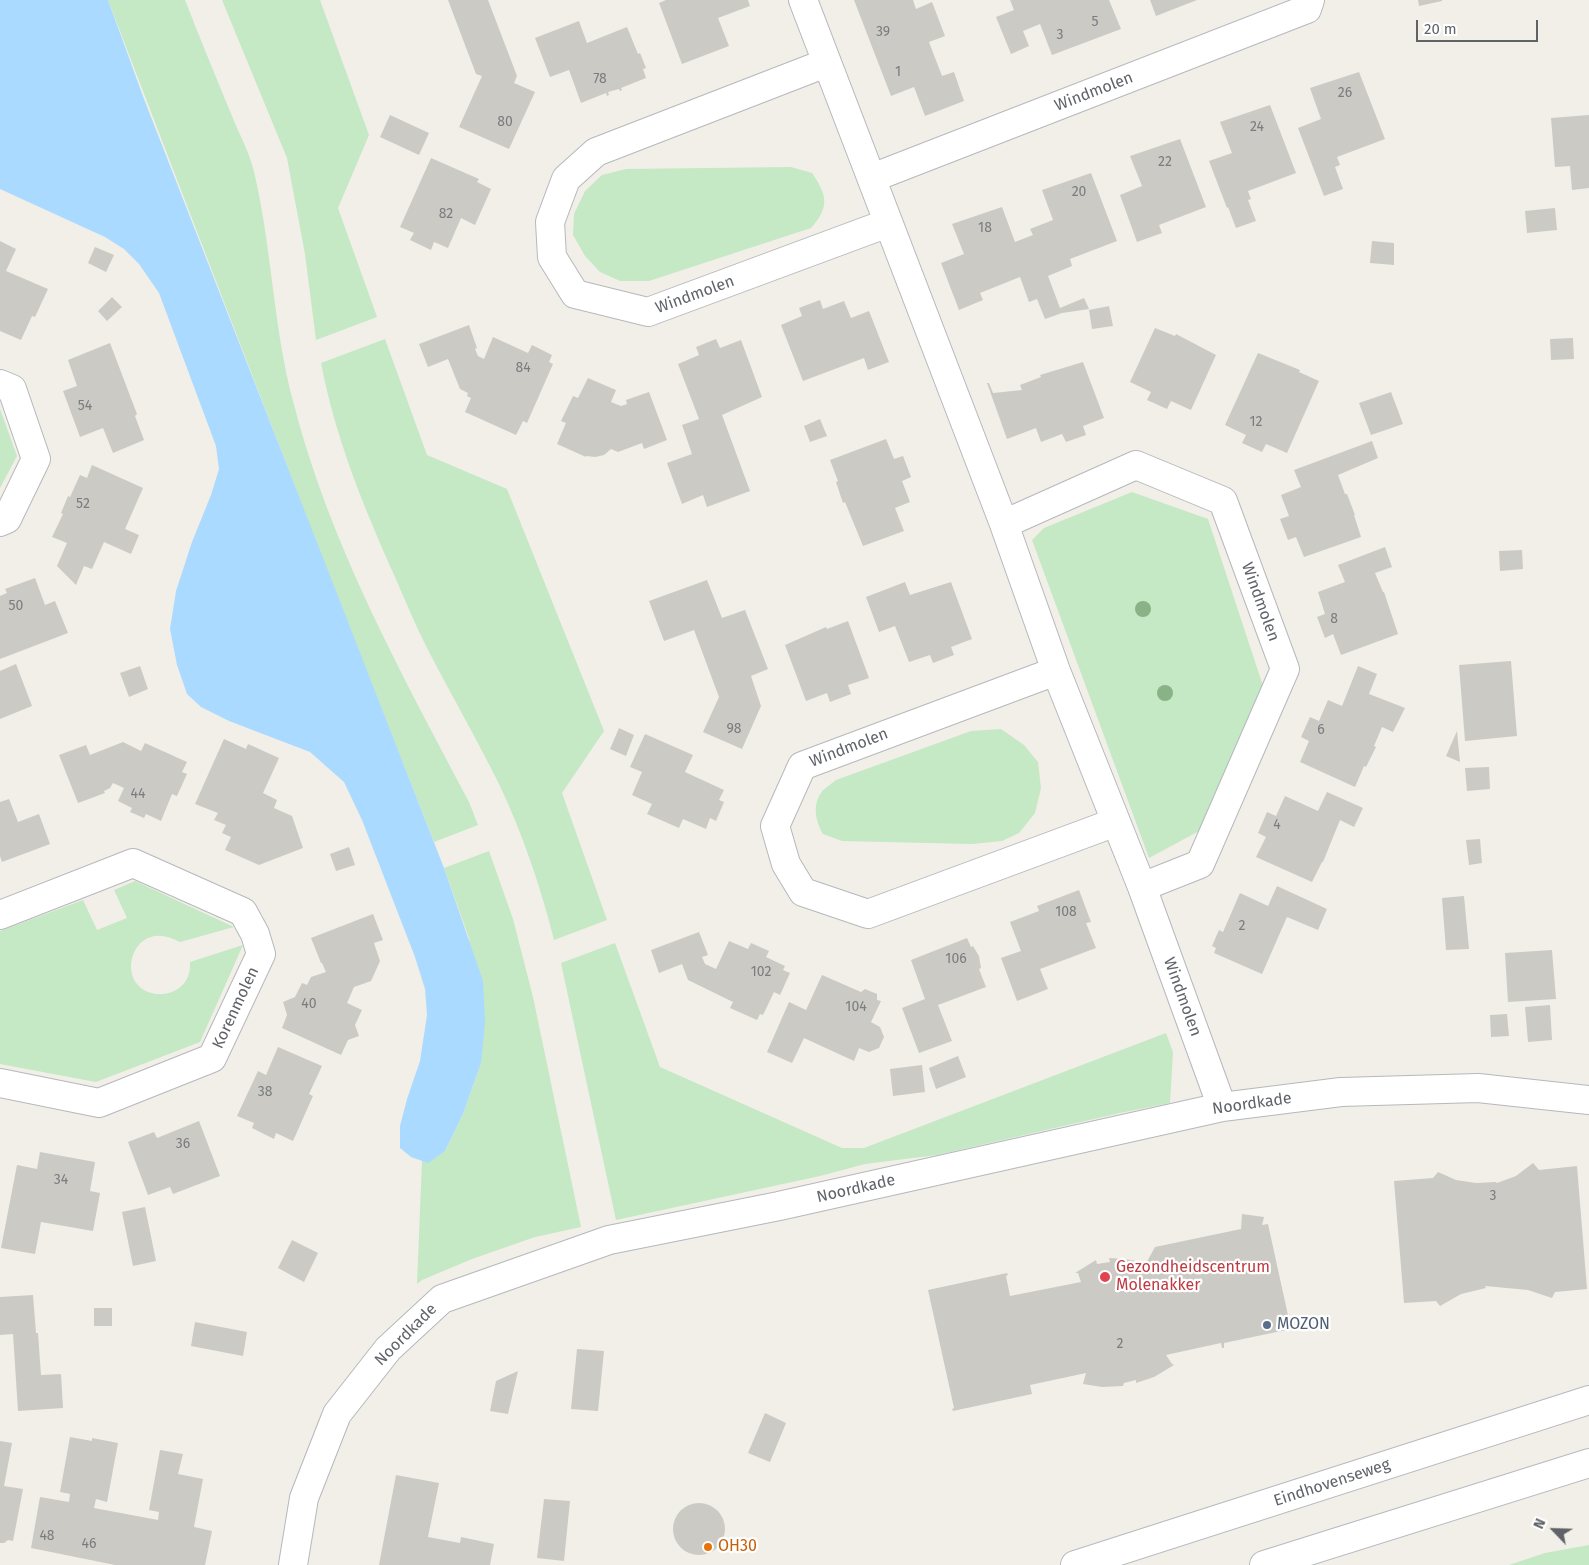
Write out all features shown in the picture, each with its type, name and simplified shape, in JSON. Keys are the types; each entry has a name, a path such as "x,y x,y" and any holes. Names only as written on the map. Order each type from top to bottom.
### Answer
{"street":[{"name":"Windmolen","path":"803,0 1004,524 1056,671 1142,887 1222,1107"},
{"name":"Windmolen","path":"872,178 1307,9 1310,0"},
{"name":"Windmolen","path":"826,63 596,152 566,179 550,222 552,257 575,294 648,312 888,223"},
{"path":"0,384 12,389 36,459 7,519 0,522"},
{"name":"Windmolen","path":"1004,524 1136,465 1223,501 1285,669 1200,864 1142,887"},
{"name":"Windmolen","path":"1056,671 802,766 776,826 786,864 803,892 868,914 1116,822"},
{"name":"Korenmolen","path":"0,915 133,863 243,912 255,934 261,954 212,1058 99,1103 0,1083"},
{"name":"Noordkade","path":"293,1565 304,1498 337,1414 388,1348 442,1299 609,1240 778,1206 1222,1107 1341,1092 1478,1088 1589,1100"},
{"name":"Eindhovenseweg","path":"1075,1565 1589,1400"},
{"path":"1264,1565 1589,1463"}],"green space":[{"path":"108,0 185,0 252,165 265,229 286,373 308,454 326,505 369,606 469,802 478,825 434,842 332,583"},
{"path":"222,0 320,0 369,135 338,208 377,317 316,340 305,254 287,158"},
{"path":"791,167 812,173 821,188 824,207 811,228 649,281 620,281 600,272 585,256 573,235 574,214 585,191 602,175 626,169"},
{"path":"385,339 427,455 507,489 604,731 562,793 607,920 554,940 531,862 516,823 491,768 414,621 362,498 334,418 321,363"},
{"path":"0,409 17,456 0,488"},
{"path":"1132,492 1208,519 1264,689 1201,830 1149,858 1032,540 1044,528"},
{"path":"1001,729 1024,745 1038,762 1041,788 1035,813 1019,833 1002,841 972,844 842,841 823,834 816,814 818,798 822,791 836,780 971,731"},
{"path":"489,851 513,919 533,997 581,1227 535,1237 472,1259 422,1280 417,1284 422,1161 428,1162 445,1151 463,1114 481,1063 469,938 444,868"},
{"path":"135,881 234,927 180,942 162,936 148,938 143,941 138,945 131,964 133,977 140,987 150,992 161,994 172,992 182,986 188,976 190,962 243,945 200,1042 96,1082 0,1064 0,931 83,900 97,930 127,918 114,890"},
{"path":"615,943 660,1067 842,1148 864,1148 1166,1033 1173,1052 1170,1103 937,1155 865,1164 820,1176 616,1220 561,963"},
{"path":"1589,1545 1589,1565 1509,1565 1545,1553"}],"water":[{"path":"0,0 108,0 144,99 444,868 483,981 485,1022 481,1063 463,1114 445,1151 428,1163 411,1157 400,1148 400,1126 420,1061 427,1015 425,989 415,957 362,820 344,782 310,752 229,721 201,707 187,694 177,665 170,629 176,591 219,469 216,446 159,293 139,264 124,249 105,237 0,189"}],"building":[{"path":"448,0 488,0 517,76 514,83 535,92 509,149 459,127 482,76 476,74"},
{"path":"666,0 748,0 750,6 718,18 729,46 682,64 659,3"},
{"path":"854,0 913,0 916,9 932,2 945,36 929,42 942,76 954,72 964,101 925,116 914,87 891,96"},
{"path":"1010,0 1109,0 1121,29 1052,55 1040,24 1023,31 1029,46 1011,54 996,17 1014,10"},
{"path":"1150,0 1197,0 1156,16"},
{"path":"1418,0 1442,0 1442,1 1419,6"},
{"path":"579,21 587,43 627,27 646,68 643,69 646,78 621,88 622,90 620,91 619,89 608,92 609,95 607,96 606,93 581,103 569,70 550,77 535,38"},
{"path":"1359,72 1385,139 1337,157 1340,165 1335,167 1343,189 1324,196 1298,128 1321,119 1310,88"},
{"path":"1270,105 1296,173 1248,191 1251,199 1248,200 1256,221 1236,228 1209,161 1232,153 1220,122"},
{"path":"390,115 429,133 419,155 380,137"},
{"path":"1589,115 1589,188 1572,190 1570,166 1555,167 1551,118"},
{"path":"1180,139 1206,207 1159,225 1162,233 1137,242 1120,195 1142,186 1130,156"},
{"path":"431,158 479,179 477,182 491,189 475,225 461,218 448,248 434,242 431,250 410,240 414,233 400,227"},
{"path":"1091,173 1117,241 1070,259 1072,266 1048,276 1060,308 1084,298 1089,309 1062,313 1045,319 1037,299 1029,302 1020,277 980,293 983,300 959,310 941,263 964,254 952,224 1002,207 1015,242 1033,235 1030,229 1053,220 1042,190"},
{"path":"1555,208 1557,230 1527,233 1525,211"},
{"path":"0,241 16,249 6,271 48,289 35,317 32,316 21,340 0,331"},
{"path":"1372,241 1394,243 1394,265 1370,263"},
{"path":"95,247 114,255 106,272 88,263"},
{"path":"112,297 122,307 107,321 98,311"},
{"path":"820,300 823,309 844,301 851,318 869,311 889,362 868,370 864,358 803,381 781,325 802,316 799,308"},
{"path":"1109,306 1113,326 1092,329 1089,310"},
{"path":"469,325 478,356 484,359 493,337 528,353 532,345 552,355 549,362 553,364 527,423 523,421 516,435 465,412 471,398 467,396 468,393 460,389 448,359 428,367 419,344"},
{"path":"1155,328 1175,336 1176,334 1216,355 1191,410 1171,401 1167,409 1147,400 1151,392 1130,382"},
{"path":"1573,338 1574,359 1551,360 1550,339"},
{"path":"716,339 720,348 741,340 762,397 722,415 750,491 707,507 703,495 682,504 667,463 692,454 682,425 699,419 678,364 699,355 696,347"},
{"path":"110,343 137,414 135,416 144,440 113,453 103,428 80,437 63,391 77,386 68,360"},
{"path":"1258,353 1300,370 1299,372 1319,381 1287,453 1266,444 1262,452 1242,443 1246,435 1225,425"},
{"path":"1083,362 1104,418 1083,426 1086,435 1066,442 1062,434 1041,442 1036,428 1007,439 987,383 989,383 993,393 1022,390 1020,385 1041,377 1040,375"},
{"path":"588,378 616,390 611,402 621,406 627,404 626,400 649,392 667,440 644,449 642,443 618,452 611,449 604,455 595,457 586,457 557,444 566,423 561,421 573,396 578,398"},
{"path":"1391,392 1403,424 1371,435 1359,403"},
{"path":"820,419 827,436 810,442 804,426"},
{"path":"886,439 894,459 903,456 911,477 902,481 910,502 895,508 904,531 863,546 845,502 843,503 836,482 838,481 830,460"},
{"path":"1372,441 1378,458 1338,475 1355,515 1361,537 1304,557 1296,537 1288,540 1280,519 1289,516 1281,495 1301,487 1294,470"},
{"path":"92,465 143,488 125,529 139,535 131,554 104,542 92,569 84,566 76,585 57,566 67,543 52,537 63,514 61,513 68,496 70,497 80,475 87,478"},
{"path":"1385,547 1392,567 1375,573 1384,592 1398,634 1341,655 1333,634 1325,638 1317,617 1325,614 1318,592 1345,582 1338,565"},
{"path":"1522,550 1523,569 1500,571 1499,551"},
{"path":"35,578 45,605 55,601 68,633 0,659 0,596 7,593 5,589"},
{"path":"707,580 722,618 745,610 768,669 751,676 761,706 742,749 703,732 719,697 694,630 664,641 649,601"},
{"path":"905,582 910,595 951,582 972,639 951,647 954,655 933,663 930,655 909,662 895,626 879,632 866,597"},
{"path":"848,621 869,678 848,685 851,694 830,702 827,693 806,701 785,645 826,627 827,629"},
{"path":"1511,661 1517,736 1465,741 1459,665"},
{"path":"16,664 32,706 0,719 0,671"},
{"path":"140,666 148,689 129,697 120,673"},
{"path":"1358,666 1377,674 1369,694 1405,708 1393,732 1382,727 1374,746 1376,747 1366,767 1364,766 1355,787 1300,762 1309,741 1301,737 1310,717 1319,721 1328,700 1342,706"},
{"path":"619,728 634,735 626,756 610,749"},
{"path":"1457,731 1460,762 1446,756"},
{"path":"645,734 693,755 685,772 724,790 719,800 724,802 716,821 710,818 706,829 683,819 679,828 647,814 652,804 632,795 642,772 630,767"},
{"path":"224,739 246,749 248,744 279,758 263,793 277,800 274,808 292,816 303,848 259,865 225,850 231,837 222,833 226,825 214,820 218,813 195,804"},
{"path":"123,742 141,751 145,743 187,762 182,772 187,774 177,796 172,794 161,821 146,814 144,818 130,812 132,808 118,801 124,788 113,783 110,788 104,791 105,793 78,803 59,755 86,745 90,755"},
{"path":"1489,767 1490,789 1467,791 1465,768"},
{"path":"1327,792 1363,808 1354,827 1340,820 1323,862 1312,882 1256,857 1266,837 1258,833 1267,812 1276,816 1285,796 1318,811"},
{"path":"9,799 18,822 39,814 50,844 2,862 0,856 0,802"},
{"path":"1480,839 1482,863 1469,865 1466,840"},
{"path":"349,847 355,865 336,871 330,854"},
{"path":"1277,886 1327,909 1318,930 1287,917 1262,974 1214,953 1216,948 1212,946 1219,930 1223,932 1240,893 1268,906"},
{"path":"1079,890 1091,922 1086,923 1096,948 1040,969 1048,989 1017,1001 1001,958 1021,951 1010,922 1039,911 1037,906"},
{"path":"1464,896 1469,949 1446,950 1442,898"},
{"path":"373,914 383,940 374,943 380,961 371,981 354,987 347,1003 362,1010 355,1025 359,1036 348,1040 341,1055 282,1028 287,1015 283,1002 295,997 302,983 307,985 311,977 326,972 311,938"},
{"path":"699,932 708,955 702,957 705,964 716,969 729,941 748,949 751,943 769,951 766,957 785,966 783,970 790,973 780,995 774,992 763,1015 760,1014 757,1020 730,1008 733,1002 688,980 682,964 659,973 651,950"},
{"path":"967,938 971,947 973,946 979,956 981,968 979,969 986,987 938,1005 952,1041 919,1053 902,1008 925,999 911,960"},
{"path":"1552,950 1556,999 1508,1002 1505,953"},
{"path":"822,975 861,992 865,989 877,994 877,1000 881,1001 871,1022 880,1027 884,1037 879,1048 869,1052 859,1048 854,1061 804,1038 792,1063 767,1052 789,1002 806,1010"},
{"path":"1550,1005 1552,1040 1528,1042 1525,1007"},
{"path":"1507,1014 1509,1036 1491,1037 1490,1015"},
{"path":"278,1047 322,1066 309,1094 313,1096 293,1141 276,1133 274,1139 252,1128 254,1123 237,1116 258,1071 266,1075"},
{"path":"958,1056 966,1077 936,1089 929,1068"},
{"path":"922,1065 925,1092 893,1096 890,1069"},
{"path":"199,1121 220,1176 173,1194 170,1187 148,1195 128,1142 154,1132 157,1138"},
{"path":"40,1152 95,1162 90,1191 100,1193 93,1231 41,1222 35,1254 1,1248 17,1165 37,1169"},
{"path":"1533,1163 1539,1170 1577,1166 1587,1289 1555,1292 1552,1298 1528,1290 1485,1286 1486,1288 1461,1294 1440,1306 1436,1301 1404,1303 1394,1181 1433,1178 1438,1172 1456,1180 1476,1183 1497,1183 1516,1176"},
{"path":"145,1207 156,1261 133,1266 122,1212"},
{"path":"1242,1214 1264,1217 1262,1225 1268,1224 1291,1329 1224,1343 1224,1348 1222,1348 1221,1343 1166,1355 1174,1365 1154,1377 1136,1383 1136,1380 1124,1383 1123,1386 1102,1387 1083,1384 1086,1373 1030,1385 1032,1394 953,1411 952,1409 954,1408 928,1290 1007,1273 1010,1296 1081,1282 1078,1273 1075,1273 1096,1260 1097,1264 1110,1262 1109,1258 1136,1261 1131,1262 1129,1272 1143,1269 1155,1247 1241,1229"},
{"path":"292,1240 318,1253 304,1282 278,1268"},
{"path":"33,1295 41,1375 61,1374 63,1408 18,1411 13,1334 0,1335 0,1297"},
{"path":"94,1308 112,1308 112,1326 94,1326"},
{"path":"195,1322 247,1332 243,1356 191,1346"},
{"path":"577,1349 604,1351 598,1411 571,1409"},
{"path":"518,1371 508,1414 490,1411 496,1381"},
{"path":"765,1413 786,1423 770,1462 748,1453"},
{"path":"70,1437 92,1441 92,1438 118,1443 107,1502 96,1499 94,1508 158,1520 159,1512 149,1510 160,1450 183,1454 178,1474 203,1479 194,1527 212,1531 205,1565 115,1565 31,1548 40,1497 69,1502 70,1494 60,1492"},
{"path":"0,1441 12,1443 4,1486 23,1489 13,1541 8,1540 4,1543 0,1543"},
{"path":"396,1475 439,1483 428,1537 460,1543 461,1537 494,1544 490,1565 379,1565"},
{"path":"544,1499 570,1501 564,1561 537,1558"},
{"path":"699,1503 709,1505 717,1511 723,1519 725,1529 723,1539 717,1547 709,1553 699,1555 689,1553 681,1547 675,1539 673,1529 675,1519 681,1511 689,1505"}],"place":[{"name":"Gezondheidscentrum Molenakker","path":"1105,1277"},
{"name":"MOZON","path":"1267,1325"},
{"name":"OH30","path":"708,1547"}]}
